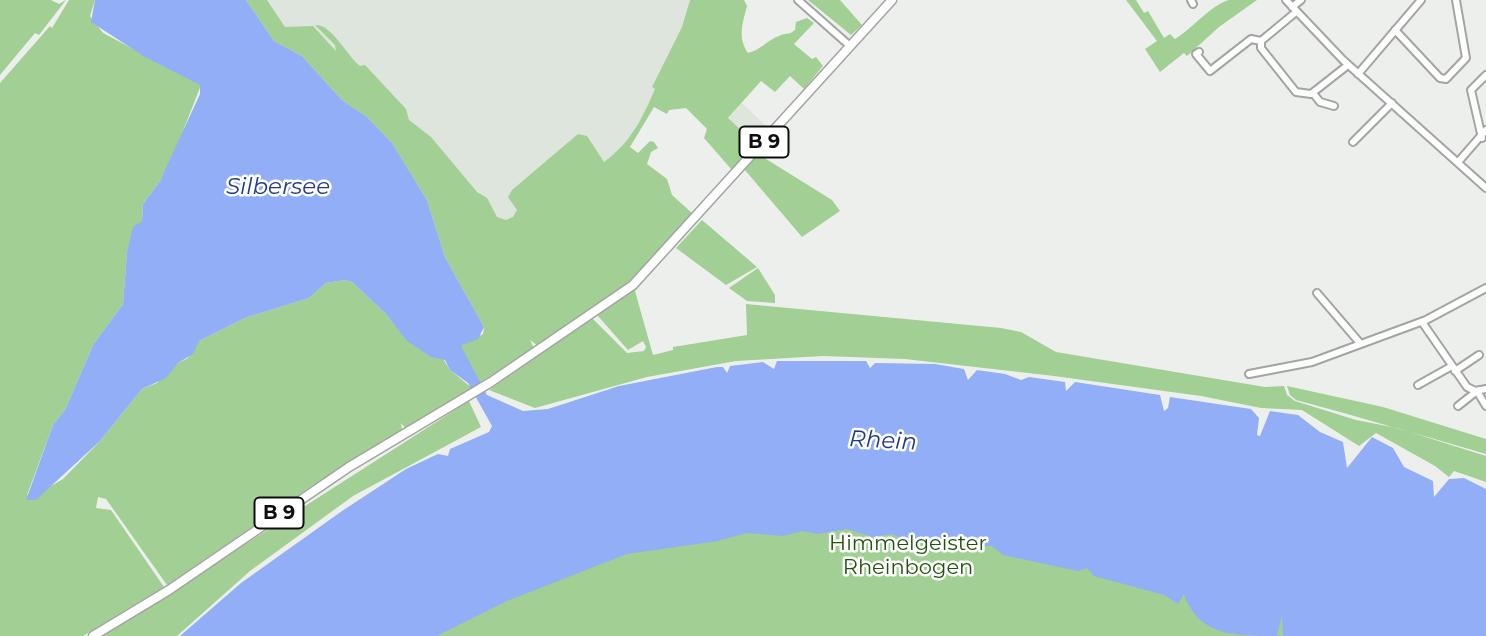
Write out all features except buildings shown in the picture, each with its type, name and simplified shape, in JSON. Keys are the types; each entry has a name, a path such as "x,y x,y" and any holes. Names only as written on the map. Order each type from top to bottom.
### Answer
{"main road":[{"name":"B 9","path":"93,636 169,590 349,467 491,383 633,285 892,0"}],"street":[{"path":"798,0 850,46"},
{"path":"1286,0 1348,65 1459,161 1486,188"},
{"path":"1301,0 1261,41 1261,48 1296,92 1304,95 1315,92 1348,65"},
{"path":"1358,74 1421,0"},
{"path":"1395,30 1442,79 1464,62 1456,0"},
{"path":"1199,52 1196,54 1210,71 1253,37 1261,41"},
{"path":"1482,138 1471,90 1486,75"},
{"path":"1310,84 1321,102 1334,106"},
{"path":"1353,142 1392,103"},
{"path":"1459,161 1482,138 1486,130"},
{"path":"1249,374 1308,364 1359,342 1422,321 1486,288"},
{"path":"1317,293 1359,342"},
{"path":"1422,321 1467,387 1477,391 1486,406"},
{"path":"1418,385 1479,355"},
{"path":"1458,405 1477,391 1486,389"}],"shaded area":[{"path":"267,0 690,0 682,27 652,87 655,89 627,144 575,184 489,268 285,27"},
{"path":"742,103 769,129 755,143 728,119"}],"green space":[{"path":"0,0 51,0 59,4 66,0 39,35 35,33 0,75"},
{"path":"69,0 95,0 90,16 103,33 201,85 174,154 160,181 143,204 142,221 127,252 123,304 93,345 66,408 53,425 27,495 46,489 63,479 100,441 142,389 157,383 178,363 188,358 199,341 245,318 309,298 326,283 345,280 352,282 386,314 407,340 436,358 442,357 450,370 472,388 405,428 401,423 402,430 316,483 167,585 106,499 98,497 96,508 111,510 164,587 83,636 0,636 0,83 50,26 52,28"},
{"path":"246,0 267,0 285,27 313,26 336,51 335,45 315,25 327,29 355,61 360,66 365,65 406,109 409,120 431,137 477,192 487,198 497,217 506,220 513,217 517,210 508,197 512,190 578,134 587,136 604,162 628,139 650,101 655,89 652,87 682,27 690,0 744,0 747,6 742,35 748,53 781,35 793,32 796,22 807,18 814,23 794,44 812,59 816,57 823,66 804,89 790,76 775,92 761,81 728,118 756,144 732,170 704,138 707,129 686,108 669,110 667,114 654,107 630,147 638,153 650,141 654,142 658,148 651,152 647,164 667,179 672,195 693,214 629,282 538,346 530,340 534,348 479,383 461,348 483,334 484,327 445,257 427,200 392,143 367,117 342,100 302,56 274,41"},
{"path":"808,0 840,0 862,25 851,35"},
{"path":"1126,0 1136,0 1144,13 1148,11 1164,38 1170,34 1175,39 1222,2 1257,0 1219,27 1187,56 1184,53 1160,72 1145,49 1157,41"},
{"path":"758,154 832,200 840,211 802,237 744,169"},
{"path":"702,220 757,267 726,285 676,248"},
{"path":"663,259 635,291 653,355 673,350 673,347 747,335 746,304 1001,328 1021,332 1056,352 1265,387 1284,386 1287,395 1295,401 1356,420 1397,428 1486,456 1486,482 1454,471 1449,477 1435,466 1376,433 1359,446 1302,410 1261,408 1201,396 905,359 823,356 736,361 647,377 535,408 489,390 592,318 627,353 644,351 646,347 643,341 628,350 597,315 643,281"},
{"path":"758,268 775,295 775,303 747,301 729,288"},
{"path":"1287,386 1383,407 1486,439 1486,454 1296,400 1290,395"},
{"path":"469,401 481,427 353,496 250,571 177,636 102,636"},
{"name":"Himmelgeister Rheinbogen","path":"676,492 1486,611 1486,636 331,636"}],"water":[{"path":"95,0 246,0 274,41 302,56 342,100 367,117 392,143 427,200 445,257 484,327 478,339 462,345 462,348 487,395 523,411 548,409 619,386 717,367 723,367 727,373 730,366 763,362 774,369 777,361 866,361 870,368 875,363 935,364 964,369 968,380 977,370 1005,374 1021,380 1029,377 1065,382 1066,391 1075,382 1160,395 1164,411 1168,408 1170,397 1251,409 1259,418 1257,435 1260,436 1270,411 1298,415 1320,432 1343,442 1347,468 1372,437 1393,448 1404,467 1433,481 1434,497 1449,479 1464,478 1486,489 1486,636 1283,636 1282,616 1277,636 1233,634 1209,626 1199,618 1190,608 1184,594 1178,604 1164,595 1094,576 1087,568 1078,571 1003,555 992,546 962,547 945,538 906,540 891,534 873,537 847,529 818,534 802,531 783,536 747,533 718,541 627,554 507,601 437,636 180,636 241,583 342,511 406,469 438,454 448,456 450,449 489,432 492,426 468,383 450,370 445,360 431,357 407,341 386,314 352,282 345,280 326,283 309,298 245,318 199,341 193,354 178,363 166,378 142,389 100,441 36,500 26,500 53,425 66,408 93,345 123,304 127,252 133,227 142,221 143,204 160,181 200,94 200,85 145,57 91,22"}],"water label":[{"name":"Silbersee","path":"278,187"},
{"name":"Rhein","path":"883,441"}]}
